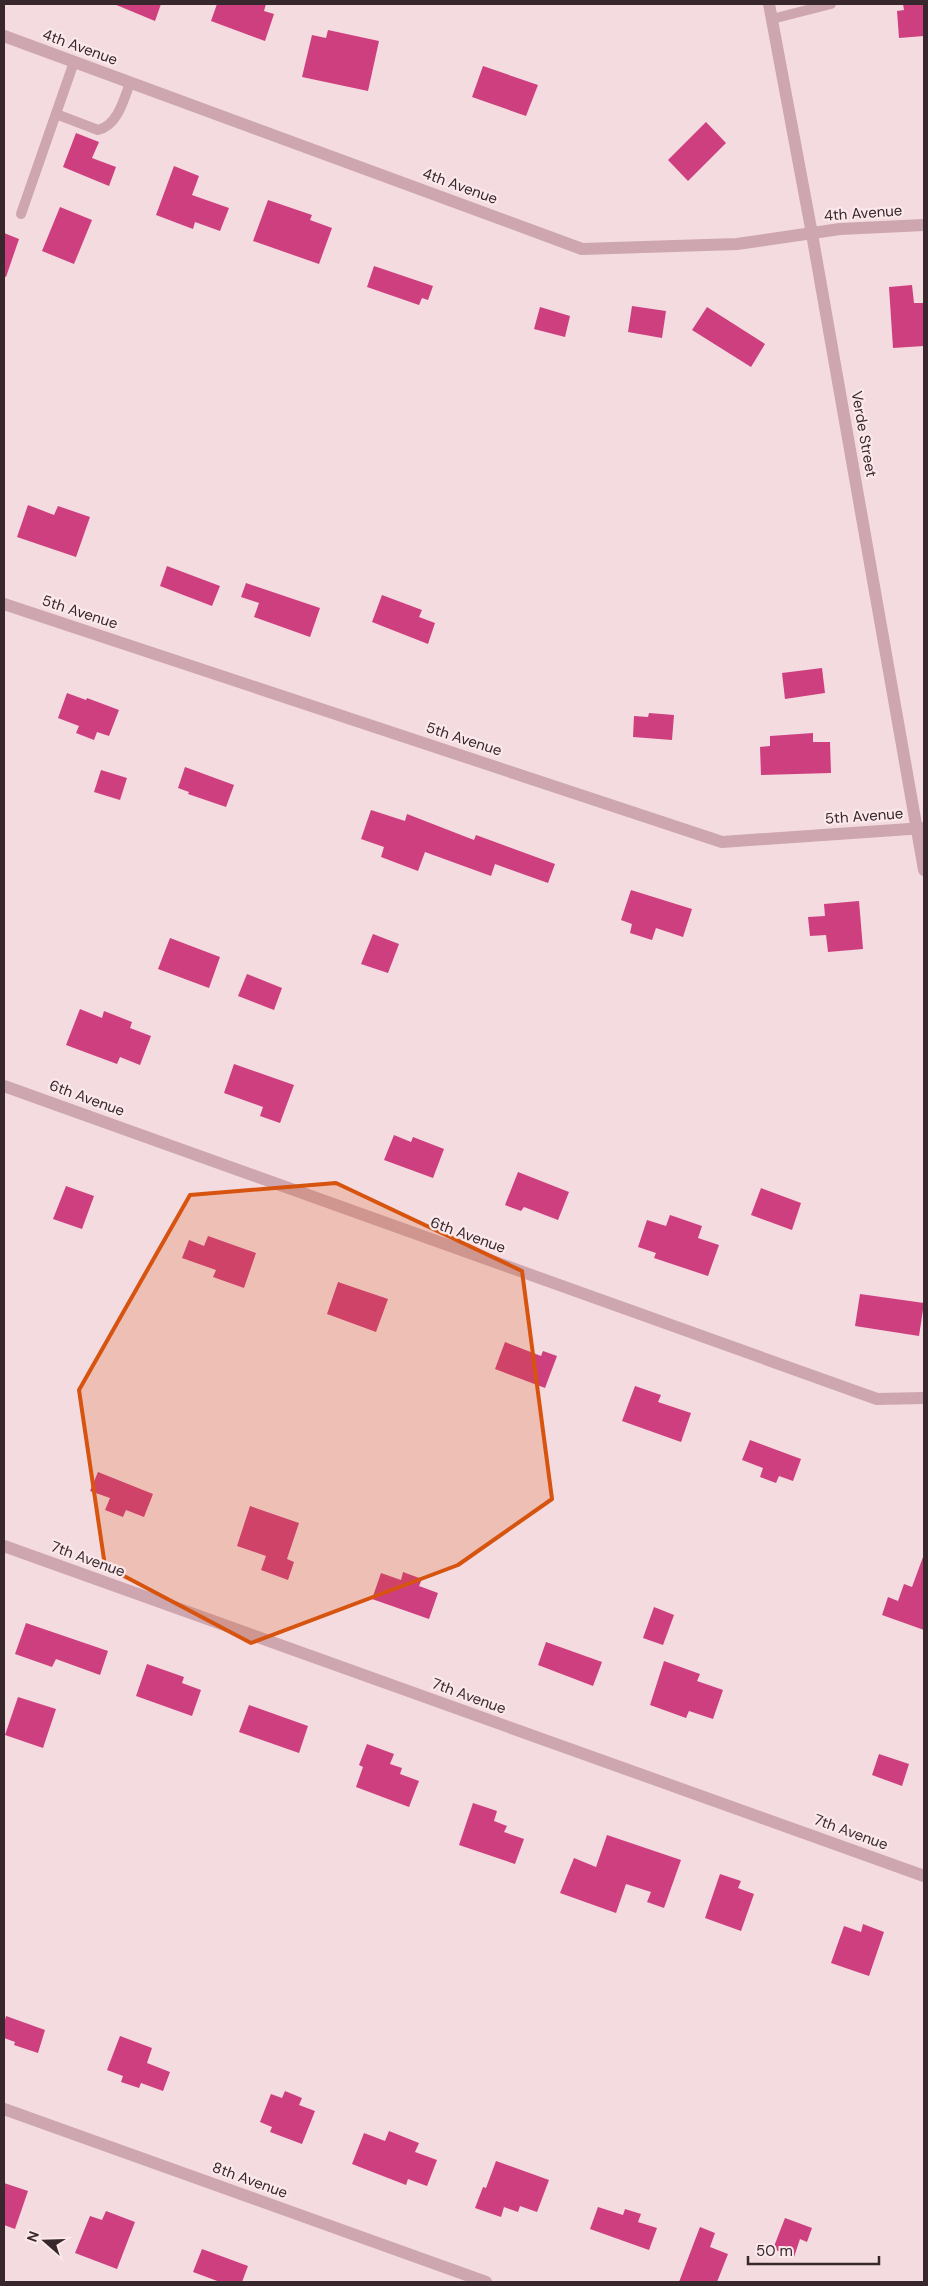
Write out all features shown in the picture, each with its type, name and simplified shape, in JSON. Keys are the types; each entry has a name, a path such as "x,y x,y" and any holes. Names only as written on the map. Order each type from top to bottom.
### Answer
{"street":[{"name":"Verde Street","path":"768,4 812,234 920,829 924,870"},
{"name":"4th Avenue","path":"4,36 582,249 737,244 840,229 924,225"},
{"name":"5th Avenue","path":"4,604 722,842 920,829"},
{"name":"6th Avenue","path":"4,1086 877,1399 924,1398"},
{"name":"7th Avenue","path":"4,1546 924,1876"},
{"name":"8th Avenue","path":"4,2109 486,2282"}],"lane":[{"path":"772,19 800,8 831,4"},
{"path":"21,214 74,62"},
{"path":"56,114 98,130 105,128 117,115 130,82"}],"highlighted area":[{"path":"336,1183 522,1271 552,1499 458,1565 251,1643 105,1566 79,1390 190,1195"}],"building":[{"path":"114,4 161,4 155,21"},
{"path":"217,4 266,4 264,11 274,14 265,41 211,21"},
{"path":"903,4 924,4 924,36 899,38 897,11 904,10"},
{"path":"328,30 379,41 368,91 302,77 312,35 326,38"},
{"path":"483,66 538,85 526,116 472,97"},
{"path":"706,122 726,143 688,181 668,160"},
{"path":"76,133 99,142 92,158 116,167 109,186 63,167"},
{"path":"174,166 199,176 192,195 229,208 220,231 195,222 193,229 156,215"},
{"path":"268,200 312,215 310,220 332,228 319,264 253,241"},
{"path":"60,207 92,220 74,264 42,251"},
{"path":"4,233 19,239 6,277 4,276"},
{"path":"374,266 433,286 428,300 422,298 419,305 367,287"},
{"path":"912,285 914,303 924,303 924,346 893,348 889,287"},
{"path":"632,306 666,311 662,338 628,332"},
{"path":"540,307 570,316 565,337 534,329"},
{"path":"707,307 765,344 751,367 692,330"},
{"path":"28,505 54,515 58,506 90,517 76,557 17,537"},
{"path":"167,566 220,586 212,606 160,586"},
{"path":"246,583 320,608 310,637 254,617 259,603 241,597"},
{"path":"382,595 422,610 419,617 435,623 428,644 372,622"},
{"path":"822,668 825,693 785,699 782,673"},
{"path":"67,693 119,710 109,736 97,732 94,740 76,733 79,726 58,718"},
{"path":"649,713 674,715 672,740 633,737 634,716 648,717"},
{"path":"813,733 813,742 830,742 831,773 761,775 760,747 770,746 770,736"},
{"path":"185,767 234,785 226,807 188,794 189,792 178,788"},
{"path":"101,770 127,778 120,800 94,792"},
{"path":"371,810 405,821 407,814 474,840 476,835 555,864 548,883 495,864 491,876 425,852 418,871 381,857 384,847 361,839"},
{"path":"631,890 692,909 683,937 656,928 652,940 630,933 632,924 621,920"},
{"path":"859,901 863,949 828,952 826,935 810,936 808,917 825,916 824,904"},
{"path":"373,934 399,944 388,973 361,964"},
{"path":"170,938 220,957 209,988 158,969"},
{"path":"247,974 282,988 274,1010 238,996"},
{"path":"80,1009 102,1018 104,1011 132,1022 130,1028 151,1036 140,1065 120,1057 117,1064 66,1045"},
{"path":"234,1064 294,1085 280,1123 260,1116 263,1107 224,1093"},
{"path":"394,1135 411,1142 413,1137 444,1149 433,1178 384,1160"},
{"path":"518,1172 569,1192 558,1220 524,1207 521,1211 505,1205"},
{"path":"66,1186 94,1196 82,1229 53,1219"},
{"path":"761,1188 801,1203 792,1230 751,1215"},
{"path":"670,1215 702,1226 698,1238 719,1245 708,1276 654,1258 656,1253 638,1247 647,1220 666,1226"},
{"path":"208,1236 256,1253 244,1288 213,1277 216,1270 182,1258 189,1240 204,1246"},
{"path":"338,1282 388,1299 376,1332 327,1314"},
{"path":"860,1294 924,1303 919,1336 855,1326"},
{"path":"505,1342 541,1356 543,1351 557,1356 545,1388 495,1369"},
{"path":"635,1386 661,1395 658,1402 691,1413 681,1442 622,1421"},
{"path":"750,1440 801,1459 793,1481 779,1476 776,1483 760,1477 763,1468 742,1460"},
{"path":"98,1472 153,1494 144,1517 126,1510 123,1517 105,1510 110,1498 90,1491"},
{"path":"250,1506 299,1523 287,1559 294,1562 288,1580 261,1570 266,1556 237,1546"},
{"path":"923,1557 924,1630 882,1615 888,1597 898,1601 904,1584 912,1587"},
{"path":"403,1572 422,1579 419,1586 438,1593 429,1619 372,1599 381,1573 401,1580"},
{"path":"654,1607 674,1615 663,1645 643,1638"},
{"path":"26,1623 108,1651 100,1675 56,1659 52,1667 15,1654"},
{"path":"546,1642 602,1662 593,1686 538,1665"},
{"path":"664,1661 700,1674 697,1681 723,1690 713,1719 689,1711 686,1718 650,1705"},
{"path":"147,1664 184,1677 182,1683 201,1690 192,1716 136,1696"},
{"path":"18,1697 56,1709 43,1748 5,1735"},
{"path":"249,1705 308,1726 299,1753 239,1732"},
{"path":"367,1744 394,1754 390,1764 402,1768 400,1774 419,1781 409,1807 356,1787 363,1767 359,1765"},
{"path":"879,1754 909,1764 902,1786 872,1775"},
{"path":"473,1803 497,1811 494,1821 507,1826 504,1832 524,1839 515,1864 459,1845"},
{"path":"607,1835 681,1860 664,1908 647,1902 651,1892 626,1884 616,1913 560,1893 574,1858 596,1867"},
{"path":"720,1874 741,1881 738,1888 754,1894 741,1931 705,1918"},
{"path":"863,1924 884,1932 869,1976 831,1963 844,1926 861,1932"},
{"path":"6,2016 45,2030 38,2053 14,2045 15,2042 4,2038"},
{"path":"120,2036 152,2048 147,2063 170,2072 163,2091 141,2083 139,2088 121,2082 123,2076 107,2070"},
{"path":"285,2091 302,2098 299,2105 315,2111 302,2144 270,2132 272,2127 260,2122 271,2094 282,2098"},
{"path":"389,2131 419,2143 415,2152 437,2160 427,2186 408,2179 406,2185 352,2164 364,2133 385,2141"},
{"path":"496,2161 549,2180 537,2212 520,2206 518,2212 504,2207 501,2217 475,2208 483,2187 486,2188"},
{"path":"4,2183 28,2191 15,2229 4,2225"},
{"path":"598,2207 623,2215 625,2209 641,2214 638,2222 657,2228 649,2250 590,2229"},
{"path":"106,2211 135,2222 117,2269 75,2253 90,2216 102,2220"},
{"path":"785,2218 812,2228 807,2242 800,2239 794,2257 773,2249"},
{"path":"700,2227 715,2233 710,2247 728,2254 717,2282 679,2282"},
{"path":"202,2249 248,2266 242,2282 220,2282 193,2272"}]}
